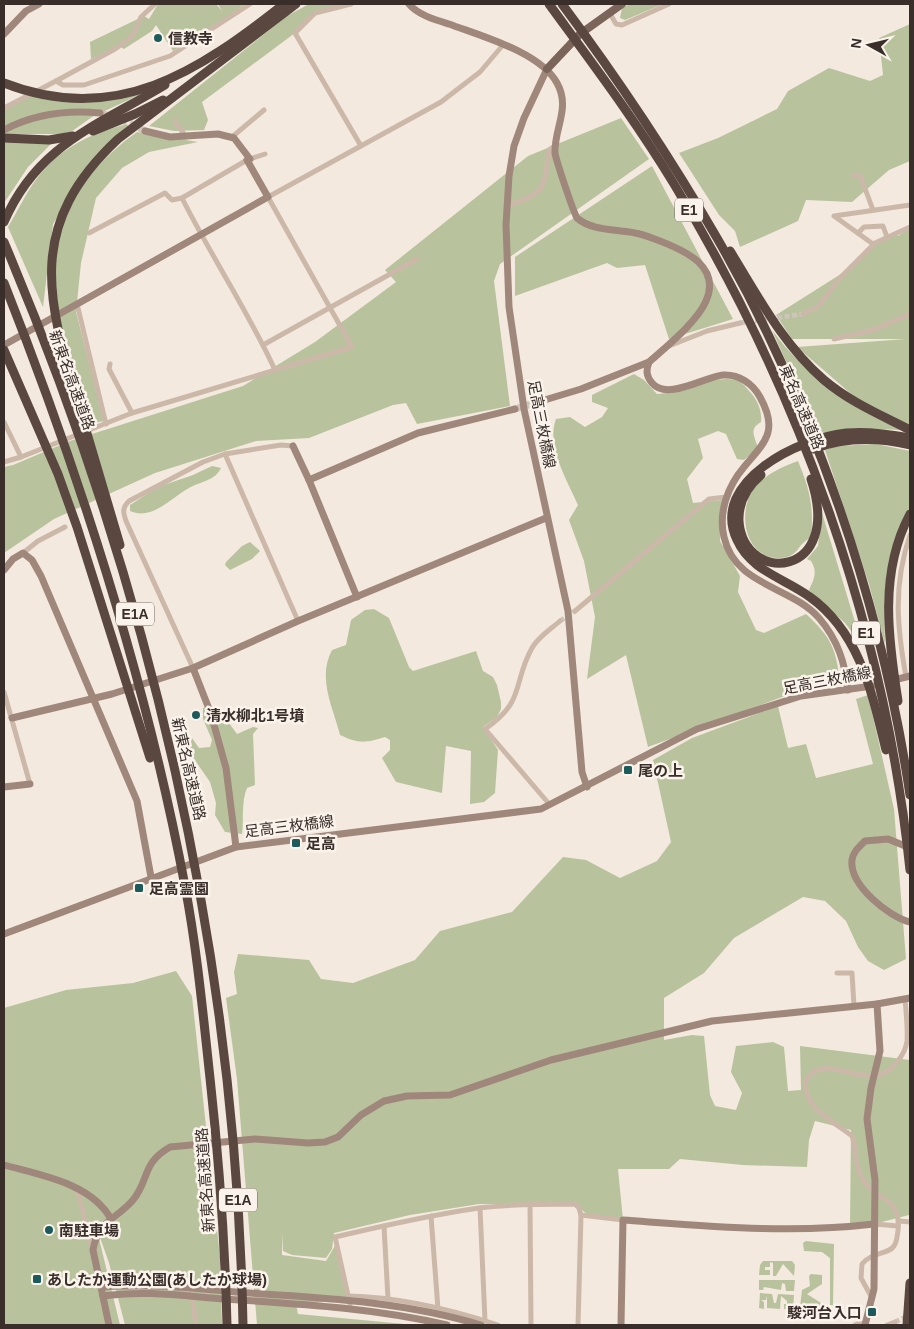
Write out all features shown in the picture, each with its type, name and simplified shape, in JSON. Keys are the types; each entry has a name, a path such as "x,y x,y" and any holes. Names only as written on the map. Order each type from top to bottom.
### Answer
{"highway":[{"path":"4,222 18,193 35,170 48,157 78,134 144,93 187,72 227,46 284,4"},
{"path":"151,674 141,620 124,557 56,326 50,272 55,237 60,220 76,187 86,172 118,139 296,4"},
{"name":"東名高速道路","path":"549,4 597,68 674,184 711,249 758,340 839,542 872,657 902,810 910,870"},
{"name":"東名高速道路","path":"562,4 633,102 718,240 779,360 820,458 866,595 893,704 910,795"},
{"path":"4,138 26,140 61,139 107,126 152,106 195,80"},
{"path":"4,83 28,91 61,97 144,93"},
{"path":"633,102 681,169 756,293 790,344 810,367 838,390 867,409 910,430"},
{"name":"新東名高速道路","path":"4,242 57,374 91,472 127,587 170,744 198,872 217,1000 238,1196 242,1325"},
{"name":"新東名高速道路","path":"4,282 64,442 117,610 148,723 185,886 203,1004 218,1148 227,1325"},
{"path":"4,350 58,474 91,568 142,726 185,886"},
{"path":"902,810 869,685 860,659 848,638 832,616 809,597 754,564 742,551 735,537 733,519 736,500 743,484 754,472 779,457 818,440 845,434 877,433 910,438"},
{"path":"808,463 818,508 818,526 815,539 807,551 796,560 777,563 763,559 753,552 745,542 739,517 746,492 762,474 796,456 843,440 876,440 910,445"},
{"path":"906,771 891,655 888,612 893,562 910,514"},
{"path":"907,1325 910,1283"}],"main road":[{"path":"547,69 568,45 591,25 622,4"}],"street":[{"path":"4,34 26,11 39,4"},
{"path":"4,108 88,65 128,40 134,33 141,17 155,4"},
{"path":"56,82 63,85 84,85 170,56 250,4"},
{"path":"351,4 315,13 295,32 361,146"},
{"path":"409,4 424,14 503,45 547,69 558,84 564,110 556,145 556,158 572,210 583,223 637,233 682,250 696,259 708,274 710,290 706,302 696,315 649,362 581,389 538,402"},
{"path":"609,12 616,24 622,25 669,4"},
{"path":"4,345 268,196 442,102 480,72 503,45"},
{"name":"足高三枚橋線","path":"547,69 527,110 514,146 507,206 508,289 517,371 546,518 568,611 582,772 587,787"},
{"path":"232,137 264,110"},
{"path":"4,130 32,118 52,114 100,113"},
{"path":"175,121 186,137"},
{"path":"145,131 170,137 218,134 232,137 243,148 250,159 247,160"},
{"path":"507,206 536,195 542,188 545,182 549,150 556,145"},
{"path":"89,233 165,193 172,200 182,198 247,160 265,154"},
{"path":"4,462 31,454 132,413 352,347 247,160"},
{"path":"853,176 860,175 873,210"},
{"path":"182,198 263,345 274,370"},
{"path":"873,244 834,216 910,205"},
{"path":"858,233 864,227 883,226 887,237"},
{"path":"803,314 818,307 839,279 873,244 910,227"},
{"path":"263,345 417,259"},
{"path":"75,305 104,425"},
{"path":"834,339 874,330 910,314"},
{"path":"664,348 707,331 740,323"},
{"path":"649,362 646,371 648,379 654,386 662,389 672,390 723,375 745,381 760,397 768,418 767,438 762,447 738,474 726,497 723,525 724,537 731,553 741,567 751,576 818,618 842,657 848,690"},
{"path":"110,364 109,369 132,413"},
{"path":"309,480 418,434 515,409"},
{"path":"4,422 21,457"},
{"path":"236,847 226,768 211,714 193,668 123,512 128,501 203,462 225,454 281,445 293,446 309,480 356,597"},
{"path":"225,454 298,621"},
{"path":"575,611 709,499 726,497"},
{"path":"12,718 112,694 193,668 298,621 546,518"},
{"path":"4,570 12,560 38,541 65,527"},
{"path":"907,677 897,619 900,575 910,535"},
{"path":"22,553 32,560 41,576 137,801 154,876"},
{"path":"550,805 485,729 503,717 517,694 526,662 535,643 560,621"},
{"name":"足高三枚橋線","path":"4,934 218,852 236,847 528,811 550,805 697,729 801,696 820,692 859,689 907,677"},
{"path":"4,692 30,784 4,787"},
{"path":"910,848 888,839 865,841 855,850 852,861 853,872 872,900 902,920 910,922"},
{"path":"837,974 852,972 854,1006"},
{"path":"93,1250 99,1229 132,1200 149,1164 170,1147 255,1139 308,1143 325,1142 338,1137 362,1115 384,1101 408,1096 450,1095 551,1060 712,1022 877,1004 908,998 907,1042 905,1051 896,1065 887,1072 874,1076 830,1069 816,1070 806,1080 804,1091 807,1100 815,1108 852,1136 860,1174 875,1194 892,1203 900,1222 896,1244 891,1250 874,1254 862,1264 860,1272 864,1286 872,1298"},
{"path":"855,1325 866,1322 872,1298 875,1194 867,1119 868,1102 881,1041 877,1004"},
{"path":"4,1165 77,1188 106,1211 111,1219"},
{"path":"77,1188 102,1287 109,1325"},
{"path":"530,1204 531,1325"},
{"path":"352,1309 335,1237 431,1216 480,1208 530,1204 575,1204 580,1208 581,1215 578,1325"},
{"path":"480,1208 483,1323"},
{"path":"581,1215 623,1220 764,1230 848,1227 910,1222"},
{"path":"431,1216 438,1309"},
{"path":"621,1325 623,1220"},
{"path":"384,1226 388,1299"},
{"path":"102,1287 128,1285 194,1289 390,1313 447,1325"},
{"path":"194,1289 196,1325"},
{"path":"104,1296 134,1292 194,1297 388,1299 438,1309 483,1323"},
{"path":"349,1298 498,1325"},
{"path":"887,1325 895,1322"}],"green space":[{"path":"158,4 216,4 222,11 218,4 245,4 227,18 173,51 156,25 152,31 124,49 119,46 91,59 90,42 144,16 149,19"},
{"path":"309,4 354,4 325,9 310,17 295,33 202,102 208,120 204,130 174,131 149,126 287,16"},
{"path":"630,4 663,4 625,20 620,18 622,8"},
{"path":"910,24 910,161 889,170 852,202 806,200 798,221 740,247 735,231 719,215 679,153 718,138 777,109 788,91 829,68 870,81 883,75 879,38"},
{"path":"139,95 92,117 68,134 4,134 4,107 30,96 62,102"},
{"path":"621,118 649,159 500,264 494,281 510,406 417,424 406,403 393,405 309,438 256,441 155,473 54,519 4,553 4,467 70,441 243,386 315,342 396,282 385,270 528,156"},
{"path":"127,124 129,128 97,155 53,224 43,307 8,227 34,183 47,166 57,157 67,149 90,137"},
{"path":"137,132 198,142 149,152 122,168 96,198 81,263 76,312 104,421 89,424 57,323 54,272 55,244 59,224 82,185 113,151"},
{"path":"14,141 40,144 53,142 28,167 4,203 4,142"},
{"path":"652,166 733,319 669,339 645,265 617,268 607,263 515,296 515,257"},
{"path":"910,228 910,427 857,399 797,347 906,339 792,339 776,315 852,267 873,245 897,233 898,236"},
{"path":"772,330 799,362 830,388 900,430 854,428 819,435"},
{"path":"634,374 644,380 657,394 712,381 732,379 740,382 758,403 761,422 755,427 754,436 758,448 744,460 737,459 726,434 718,431 698,439 703,458 687,479 693,503 722,500 720,541 740,576 738,592 756,630 764,633 806,614 822,630 831,645 837,661 840,683 809,687 648,747 626,655 587,679 595,617 584,561 569,520 578,505 559,463 554,440 556,419 570,417 585,427 602,417 608,408 592,402 592,395"},
{"path":"876,444 910,451 910,507 904,518 887,574 884,603 885,644 869,584 825,450 838,446"},
{"path":"798,461 806,481 810,499 812,517 811,538 806,540 791,556 780,558 768,556 759,551 747,533 745,522 748,500 757,485 768,476"},
{"path":"212,466 221,468 215,476 189,488 161,507 146,513 130,511 130,505 158,487 193,475"},
{"path":"822,513 862,645 845,623 809,590 815,572 811,561 807,559 818,546"},
{"path":"250,542 260,551 252,559 230,570 225,565 226,562 242,546"},
{"path":"374,609 389,618 409,667 413,671 476,651 483,671 493,677 497,685 501,709 497,717 483,727 498,750 495,793 484,802 470,804 471,751 446,746 442,793 396,782 382,758 390,750 390,740 385,737 362,742 340,735 326,682 328,661 332,650 346,645 351,620 365,610"},
{"path":"868,695 894,809 906,959 884,970 868,961 858,947 846,921 825,901 803,897 734,938 704,973 664,998 664,1040 692,1035 704,1036 710,1095 715,1106 736,1110 742,1093 731,1072 736,1046 773,1042 784,1047 788,1091 801,1090 800,1046 910,1060 909,1215 874,1224 850,1226 851,1130 815,1121 809,1140 807,1167 743,1165 680,1159 669,1169 618,1169 623,1220 589,1216 575,1204 479,1204 410,1215 334,1233 332,1249 326,1258 292,1255 283,1251 282,1234 282,1255 326,1261 336,1244 349,1300 296,1304 298,1314 415,1325 257,1325 237,1079 226,998 237,994 234,972 238,954 309,960 321,979 353,983 415,960 440,931 512,912 563,857 586,860 620,878 657,861 671,842 653,760 692,738 778,706 788,748 806,744 816,778 873,764 856,699"},
{"path":"209,706 218,708 237,734 253,727 258,728 253,734 255,785 247,788 245,793 242,834 225,832 215,815 216,803 210,782 192,756 188,739 192,738 199,748 210,747 212,740 203,719 203,708"},
{"path":"176,971 192,996 220,1257 222,1325 125,1325 109,1263 96,1226 120,1325 4,1325 4,1008 66,990 133,983"},
{"path":"806,1241 834,1244 833,1305 830,1305 830,1258 822,1252 804,1251 803,1243"},
{"path":"763,1261 792,1261 795,1265 794,1276 783,1264 776,1276 773,1276 773,1263 770,1262 770,1267 765,1267 765,1270 770,1270 770,1275 759,1275 760,1265"},
{"path":"811,1274 822,1275 822,1284 807,1294 821,1303 820,1311 800,1307 802,1290 810,1286 809,1276"},
{"path":"759,1280 795,1280 794,1291 786,1291 785,1284 782,1283 781,1290 764,1287 763,1290 759,1290"},
{"path":"760,1293 772,1294 774,1303 776,1303 778,1294 794,1295 793,1309 784,1309 784,1304 787,1304 787,1301 781,1296 780,1309 767,1308 767,1296 766,1300 761,1300 764,1302 764,1309 759,1308"}],"tunnel":[{"path":"100,113 128,122 145,131"},
{"path":"740,323 803,314"},
{"path":"515,409 538,402"},
{"path":"560,621 575,611"},
{"path":"895,1322 908,1316"}],"place":[{"name":"信教寺","path":"158,38"},
{"name":"清水柳北1号墳","path":"196,715"},
{"name":"尾の上","path":"628,770"},
{"name":"足高","path":"296,843"},
{"name":"足高霊園","path":"139,888"},
{"name":"南駐車場","path":"49,1230"},
{"name":"あしたか運動公園(あしたか球場)","path":"37,1279"},
{"name":"駿河台入口","path":"872,1312"}]}
